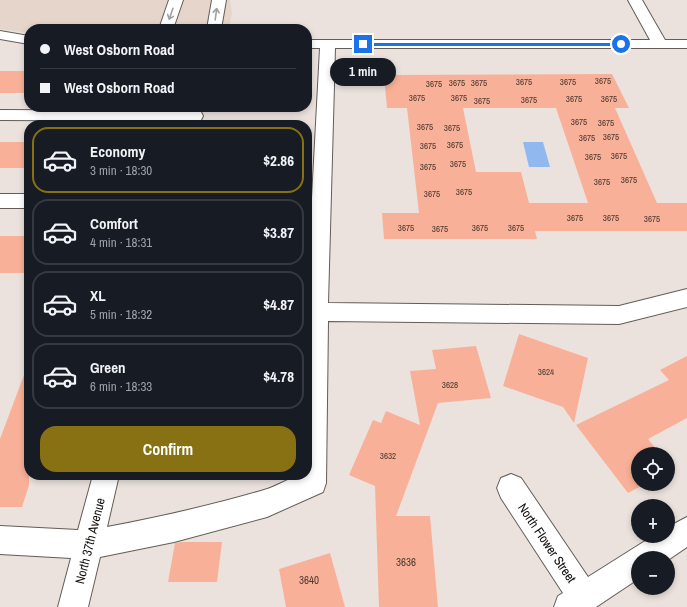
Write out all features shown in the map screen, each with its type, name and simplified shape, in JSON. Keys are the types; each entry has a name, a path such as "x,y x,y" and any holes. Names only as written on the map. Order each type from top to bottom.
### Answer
{"street":[{"path":"168,24 176,0"},
{"path":"215,24 219,0"},
{"path":"635,0 660,44"},
{"path":"0,35 24,39"},
{"path":"0,44 24,44"},
{"path":"0,540 89,545 174,528 267,503 313,483 317,312 317,44 687,44"},
{"path":"0,115 194,116"},
{"path":"0,202 24,202"},
{"path":"317,312 619,315 687,298"},
{"name":"North 37th Avenue","path":"73,607 105,480"},
{"name":"North Flower Street","path":"511,488 576,602"},
{"path":"655,551 687,530"},
{"path":"576,602 631,567"}],"shaded area":[{"path":"0,0 230,0 232,13 230,24 24,24 24,32 0,29"}],"water":[{"path":"523,142 543,142 550,167 529,167"}],"building":[{"path":"0,71 24,71 24,93 0,93"},
{"path":"612,74 629,108 615,108 657,203 687,203 687,231 535,231 537,239 384,239 382,213 419,213 407,108 387,108 384,75","holes":["463,108 556,108 588,203 529,203 521,172 476,172"]},
{"path":"0,142 24,142 24,168 0,168"},
{"path":"0,236 24,236 24,273 0,273"},
{"path":"519,334 588,358 574,423 563,407 503,386"},
{"path":"476,346 491,398 438,403 396,516 430,516 438,607 379,607 375,486 349,475 373,420 381,423 386,411 420,425 410,371 436,369 432,350"},
{"path":"687,356 687,418 648,439 654,447 631,447 632,491 628,493 576,425 669,380 660,370"},
{"path":"24,375 24,480 29,480 29,485 22,507 0,507 0,439"},
{"path":"222,542 217,582 168,582 175,543"},
{"path":"330,553 345,607 286,607 279,569"}],"route":[{"path":"363,44 621,44"}]}
